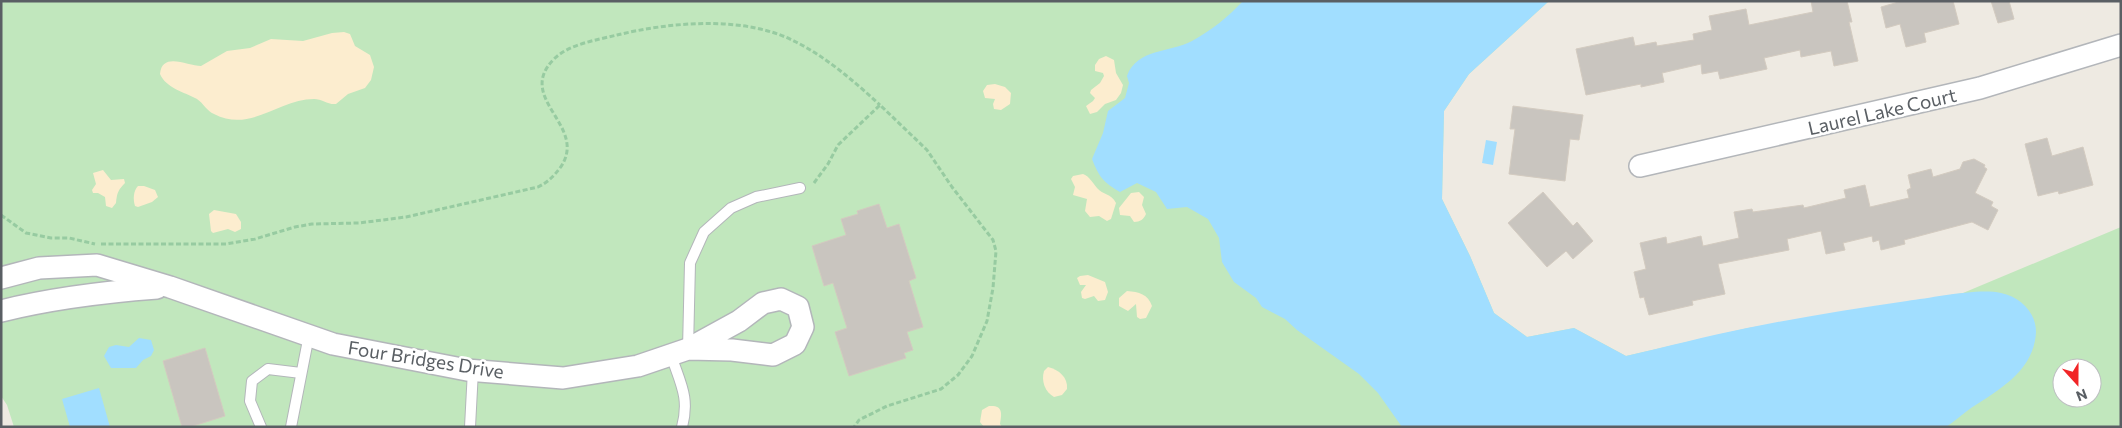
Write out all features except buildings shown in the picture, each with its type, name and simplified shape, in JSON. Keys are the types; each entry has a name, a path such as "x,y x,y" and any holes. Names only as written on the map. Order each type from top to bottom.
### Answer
{"street":[{"name":"Laurel Lake Court","path":"1640,166 1980,88 2121,46"},
{"name":"Four Bridges Drive","path":"1,278 39,268 96,265 170,287 333,344 473,370 563,378 638,366 679,352 739,321 763,303 781,299 798,307 803,327 796,344 773,355 732,350 679,352"},
{"name":"Four Bridges Drive","path":"1,311 44,300 96,292 170,287"}],"lane":[{"path":"682,427 686,410 679,352 690,263 704,232 730,208 756,197 800,188"},
{"path":"291,427 309,335"},
{"path":"261,427 250,400 252,381 268,369 301,373"},
{"path":"470,427 473,370"}],"path":[{"path":"1,215 26,234 51,238 69,238 96,244 226,244 255,239 312,224 359,223 406,217 538,187 549,182 567,158 569,146 567,137 544,98 541,85 546,67 561,53 578,46 636,30 675,25 751,26 796,42 860,86 927,150 952,187 993,240 996,251 993,288 986,321 972,356 958,375 941,389 887,406 859,420 854,427"},
{"path":"800,188 811,187 828,164 838,145 880,105"}],"green space":[{"path":"1,1 1549,1 1469,74 1444,111 1442,199 1470,256 1494,313 1527,337 1574,328 1626,356 1748,328 1963,293 2121,227 2121,427 14,427 7,405 1,396"}],"sand":[{"path":"344,32 350,34 355,46 370,55 374,67 371,80 365,88 348,94 336,104 330,104 317,99 301,100 253,118 227,119 212,113 197,99 166,83 160,74 165,63 170,61 201,66 227,51 250,48 271,39 303,41 332,33"},
{"path":"1106,56 1114,60 1116,73 1123,85 1121,93 1116,100 1105,104 1097,112 1090,114 1086,106 1095,98 1090,93 1091,90 1100,83 1104,76 1103,73 1095,71 1095,65 1099,59"},
{"path":"995,84 1005,87 1011,93 1010,104 1001,110 994,109 995,99 985,98 983,91 987,85"},
{"path":"103,170 111,180 124,179 125,183 119,190 116,203 112,208 106,206 105,197 98,193 93,193 92,190 96,184 93,173"},
{"path":"1083,174 1116,203 1111,219 1107,221 1099,216 1090,217 1085,211 1087,199 1073,195 1075,187 1071,179 1073,176"},
{"path":"138,186 155,190 158,197 152,202 138,207 135,206 134,196"},
{"path":"1139,192 1144,197 1142,205 1146,214 1142,220 1134,222 1130,216 1120,215 1119,208 1131,193"},
{"path":"214,210 236,214 241,222 241,229 235,232 228,229 213,233 211,231 209,214"},
{"path":"1088,275 1105,282 1108,292 1105,300 1098,301 1094,296 1082,298 1081,292 1086,285 1080,285 1077,278"},
{"path":"1127,291 1139,293 1148,299 1152,306 1146,318 1140,319 1137,317 1136,304 1128,311 1119,306 1119,298"},
{"path":"1048,367 1059,372 1066,381 1067,389 1062,395 1054,397 1046,389 1043,375"},
{"path":"989,406 999,408 1000,424 1002,427 984,427 980,422 982,410"}],"water":[{"path":"1243,1 1549,1 1469,74 1444,111 1442,199 1470,256 1494,313 1527,337 1574,328 1626,356 1732,331 1807,317 1955,294 1991,292 2008,295 2026,306 2035,325 2034,346 2021,370 2012,379 1946,427 1402,427 1378,393 1359,374 1297,330 1285,319 1262,307 1256,298 1234,282 1222,262 1219,238 1208,219 1187,207 1167,209 1156,192 1137,183 1120,192 1102,178 1092,159 1103,133 1108,111 1125,98 1129,83 1127,76 1138,60 1155,52 1192,41 1219,23"},
{"path":"1486,140 1497,142 1493,165 1482,163"},
{"path":"139,338 151,340 154,350 151,356 143,360 136,368 111,368 104,356 109,347 116,345 129,347"},
{"path":"99,388 110,427 70,427 62,399"}]}
